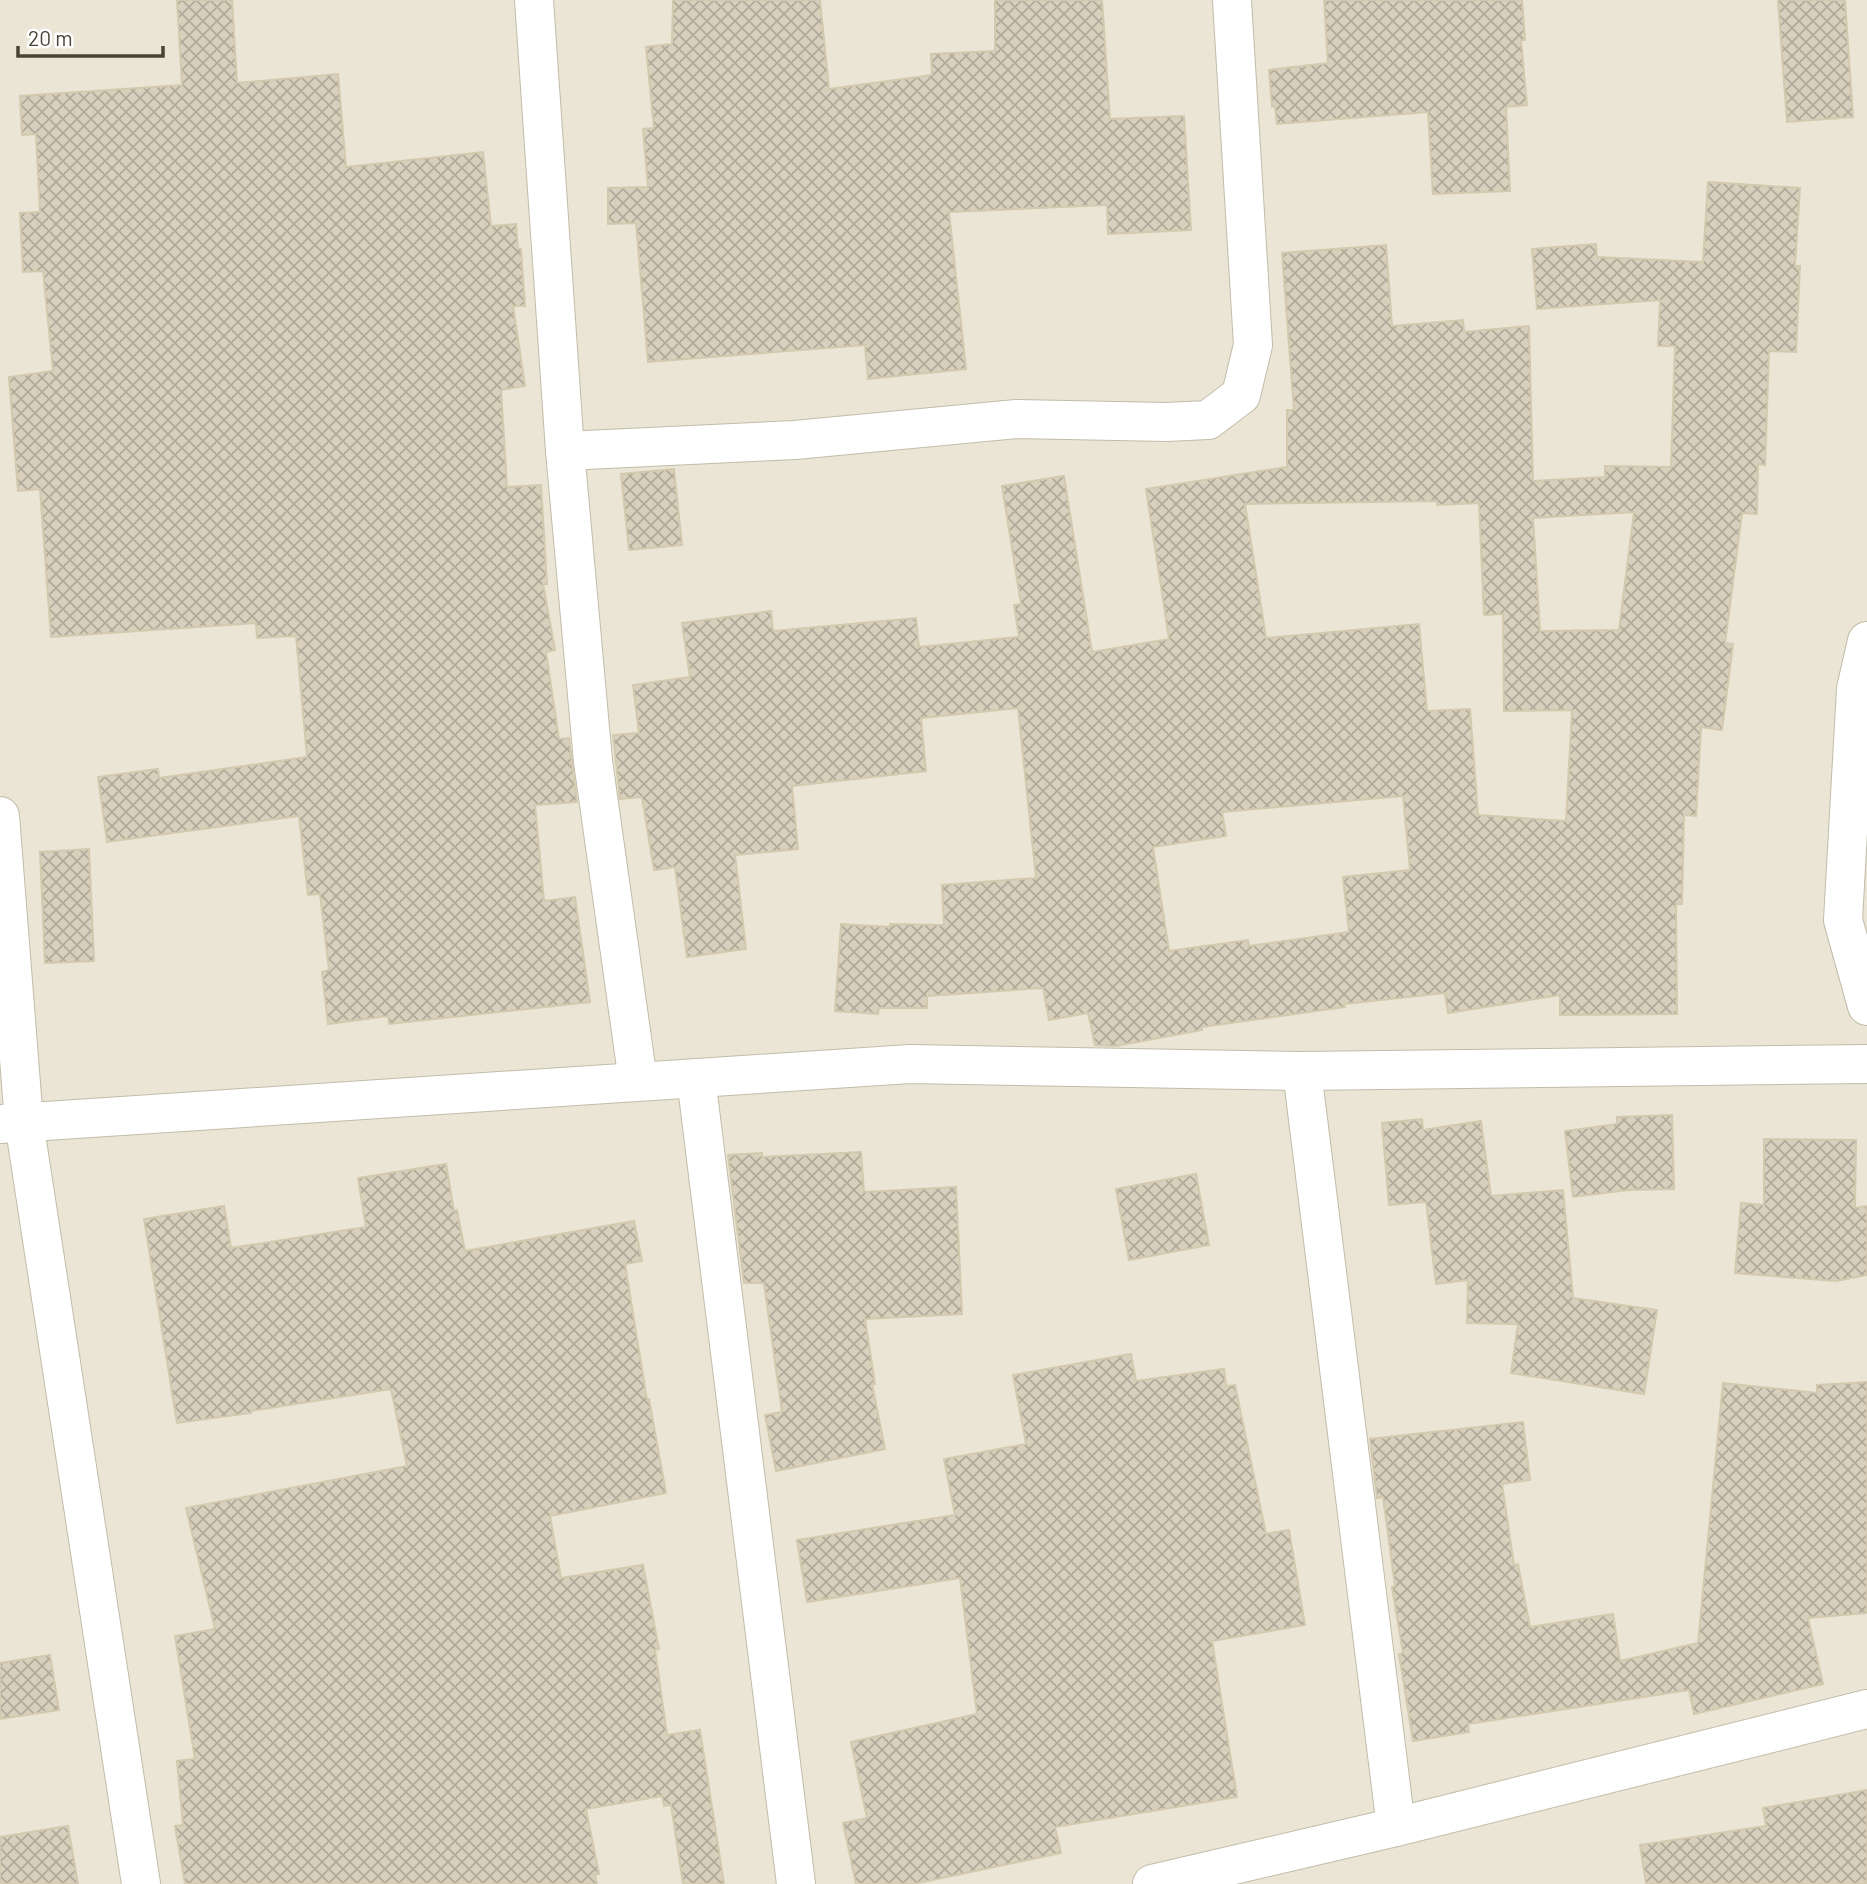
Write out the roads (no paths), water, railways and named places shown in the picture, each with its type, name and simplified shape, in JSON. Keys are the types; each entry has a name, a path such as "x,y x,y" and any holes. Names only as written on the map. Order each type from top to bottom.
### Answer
{"street":[{"path":"534,0 565,451 593,761 638,1081"},
{"path":"565,451 795,440 1017,419 1166,422 1208,420 1241,395 1253,345 1232,0"},
{"path":"1867,641 1856,689 1843,920 1867,1006"},
{"path":"0,816 12,1123 141,1884"},
{"path":"12,1123 910,1064 1302,1071 1867,1063"},
{"path":"1302,1071 1396,1827"},
{"path":"696,1078 796,1884"},
{"path":"1152,1884 1396,1827 1867,1709"}]}
